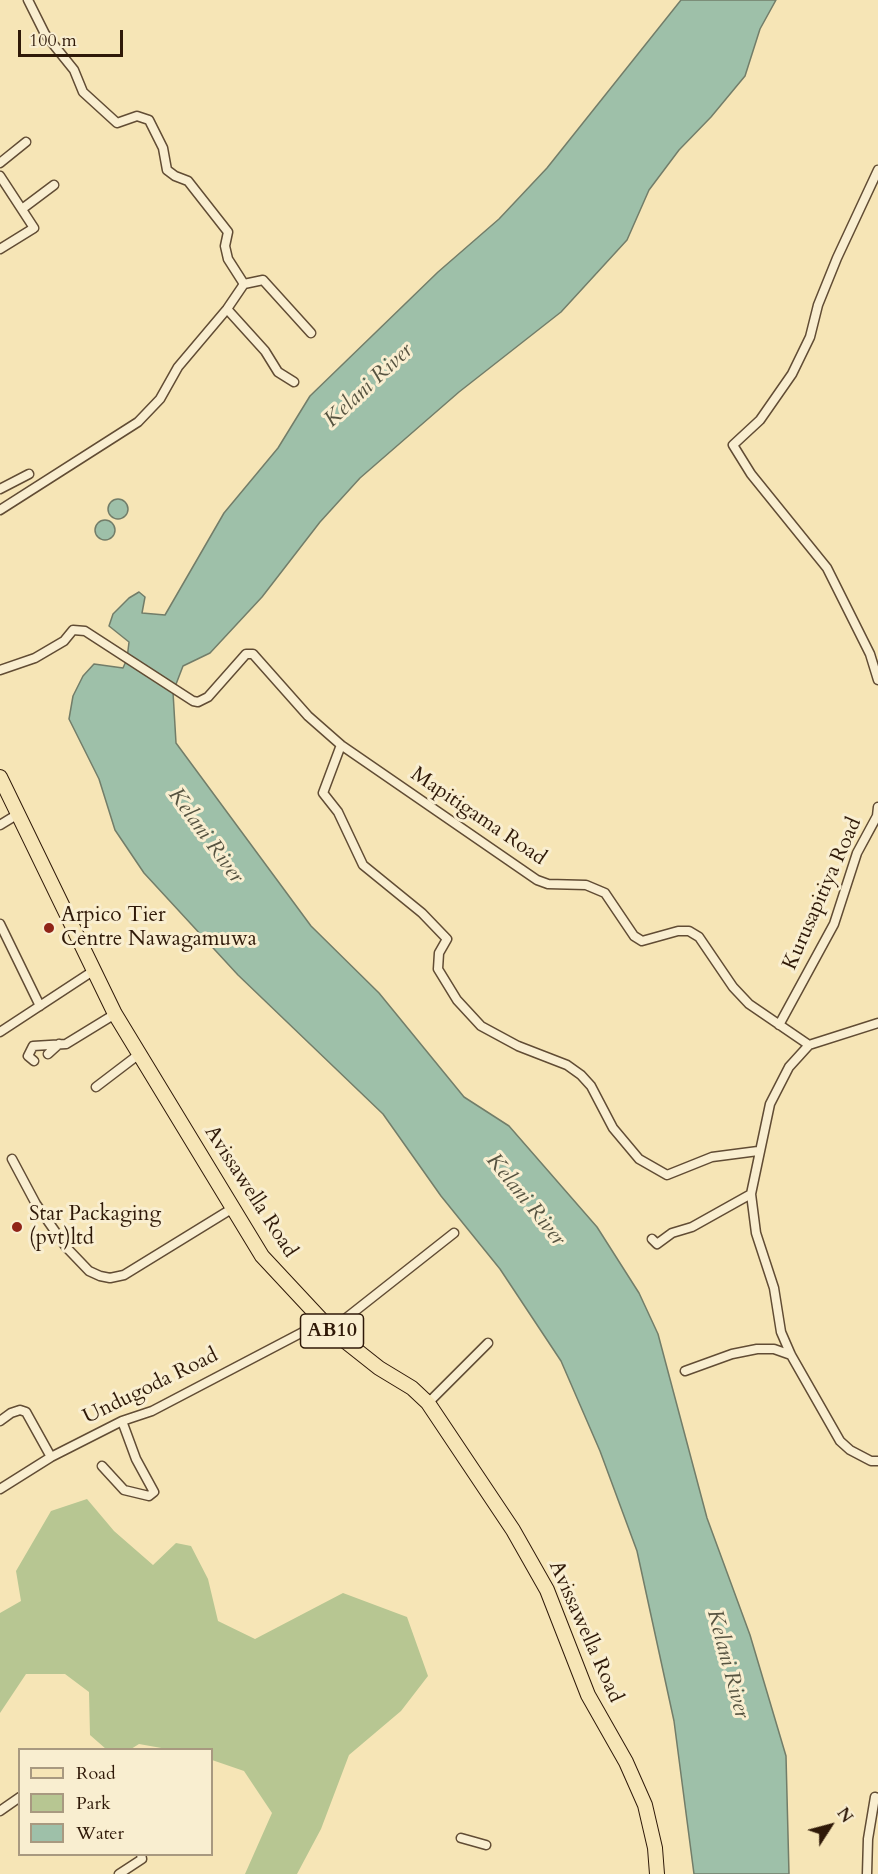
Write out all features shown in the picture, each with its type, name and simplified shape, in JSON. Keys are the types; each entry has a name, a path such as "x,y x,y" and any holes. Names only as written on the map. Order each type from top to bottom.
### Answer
{"main road":[{"name":"Avissawella Road","path":"0,777 114,1014 262,1256 326,1326 428,1403 513,1530 547,1590 588,1695 626,1762 645,1805 655,1848 657,1874"}],"street":[{"path":"28,0 45,34 74,70 84,92 117,123 137,116 148,120 163,148 167,170 188,181 228,232 225,246 228,259 244,284"},
{"path":"0,163 26,142"},
{"path":"878,170 837,258 818,305 810,336 792,374 760,420 733,445 751,474 826,568 870,654 878,680"},
{"path":"0,176 34,228 0,249"},
{"path":"22,209 54,185"},
{"path":"0,510 138,422 160,399 178,367 227,309 244,284 263,280 311,333"},
{"path":"227,309 265,351 278,372 294,382"},
{"path":"0,489 29,474"},
{"name":"Mapitigama Road","path":"0,670 35,658 64,640 73,630 85,631 193,701 208,698 246,654 253,654 308,716 341,745 537,880 548,884 586,885 605,893 634,936 642,941 678,931 689,931 699,937 733,987 749,1004 809,1046"},
{"path":"341,745 323,793 338,812 363,865 422,913 447,939 439,953 438,969 457,1000 481,1026 518,1046 567,1065 581,1075 591,1086 613,1128 639,1159 668,1175 712,1157 758,1151"},
{"name":"Kurusapitiya Road","path":"779,1025 812,969 834,924 857,853 877,816 878,807"},
{"path":"0,825 18,814"},
{"path":"0,924 40,1006"},
{"path":"0,1031 93,971"},
{"path":"34,1061 28,1056 33,1046 66,1044 114,1014"},
{"path":"878,1023 809,1046 778,1084 770,1104 758,1151 751,1194 756,1233 774,1288 781,1332 791,1355 840,1441 850,1450 871,1461 878,1461"},
{"path":"48,1054 60,1044"},
{"path":"96,1088 138,1055"},
{"path":"12,1159 36,1204 66,1247 89,1271 100,1276 110,1278 124,1275 233,1208"},
{"path":"652,1239 657,1244 672,1233 692,1227 751,1194"},
{"name":"Undugoda Road","path":"0,1489 51,1457 122,1421 152,1412 326,1326 454,1233"},
{"path":"428,1403 488,1343"},
{"path":"685,1371 732,1354 757,1349 774,1349 791,1355"},
{"path":"0,1421 11,1413 21,1410 26,1412 51,1457"},
{"path":"102,1466 124,1490 149,1496 154,1492 136,1459 122,1421"},
{"path":"867,1874 868,1839 875,1797 878,1798"},
{"path":"0,1811 18,1798"},
{"path":"461,1838 486,1845"},
{"path":"118,1874 142,1859 141,1856"}],"green space":[{"path":"87,1499 114,1531 153,1565 176,1543 191,1546 208,1579 218,1621 255,1639 343,1593 407,1617 428,1676 401,1711 349,1755 321,1829 297,1874 245,1874 272,1813 244,1771 213,1760 213,1748 161,1748 139,1744 133,1748 105,1748 90,1735 89,1692 65,1674 26,1674 0,1713 0,1613 21,1601 16,1571 51,1511"}],"water":[{"name":"Kelani River","path":"681,0 776,0 760,29 745,76 711,117 679,150 649,190 627,240 561,312 459,392 360,478 320,522 262,597 210,653 183,666 173,692 176,743 311,926 379,993 464,1097 509,1126 597,1227 639,1293 658,1334 707,1518 750,1635 786,1756 789,1874 694,1874 674,1721 637,1551 600,1451 561,1361 500,1269 441,1196 383,1114 238,975 144,873 115,830 99,779 69,719 73,696 83,676 94,664 123,668 127,659 129,642 109,626 113,614 129,598 139,592 145,597 142,613 165,615 224,513 278,448 310,396 438,272 499,219 547,168"},
{"path":"118,499 125,502 128,509 125,516 118,519 111,516 108,509 111,502"},
{"path":"105,520 112,523 115,530 112,537 105,540 98,537 95,530 98,523"}],"place":[{"name":"Arpico Tier Centre Nawagamuwa","path":"49,928"},
{"name":"Star Packaging (pvt)ltd","path":"17,1227"}]}
